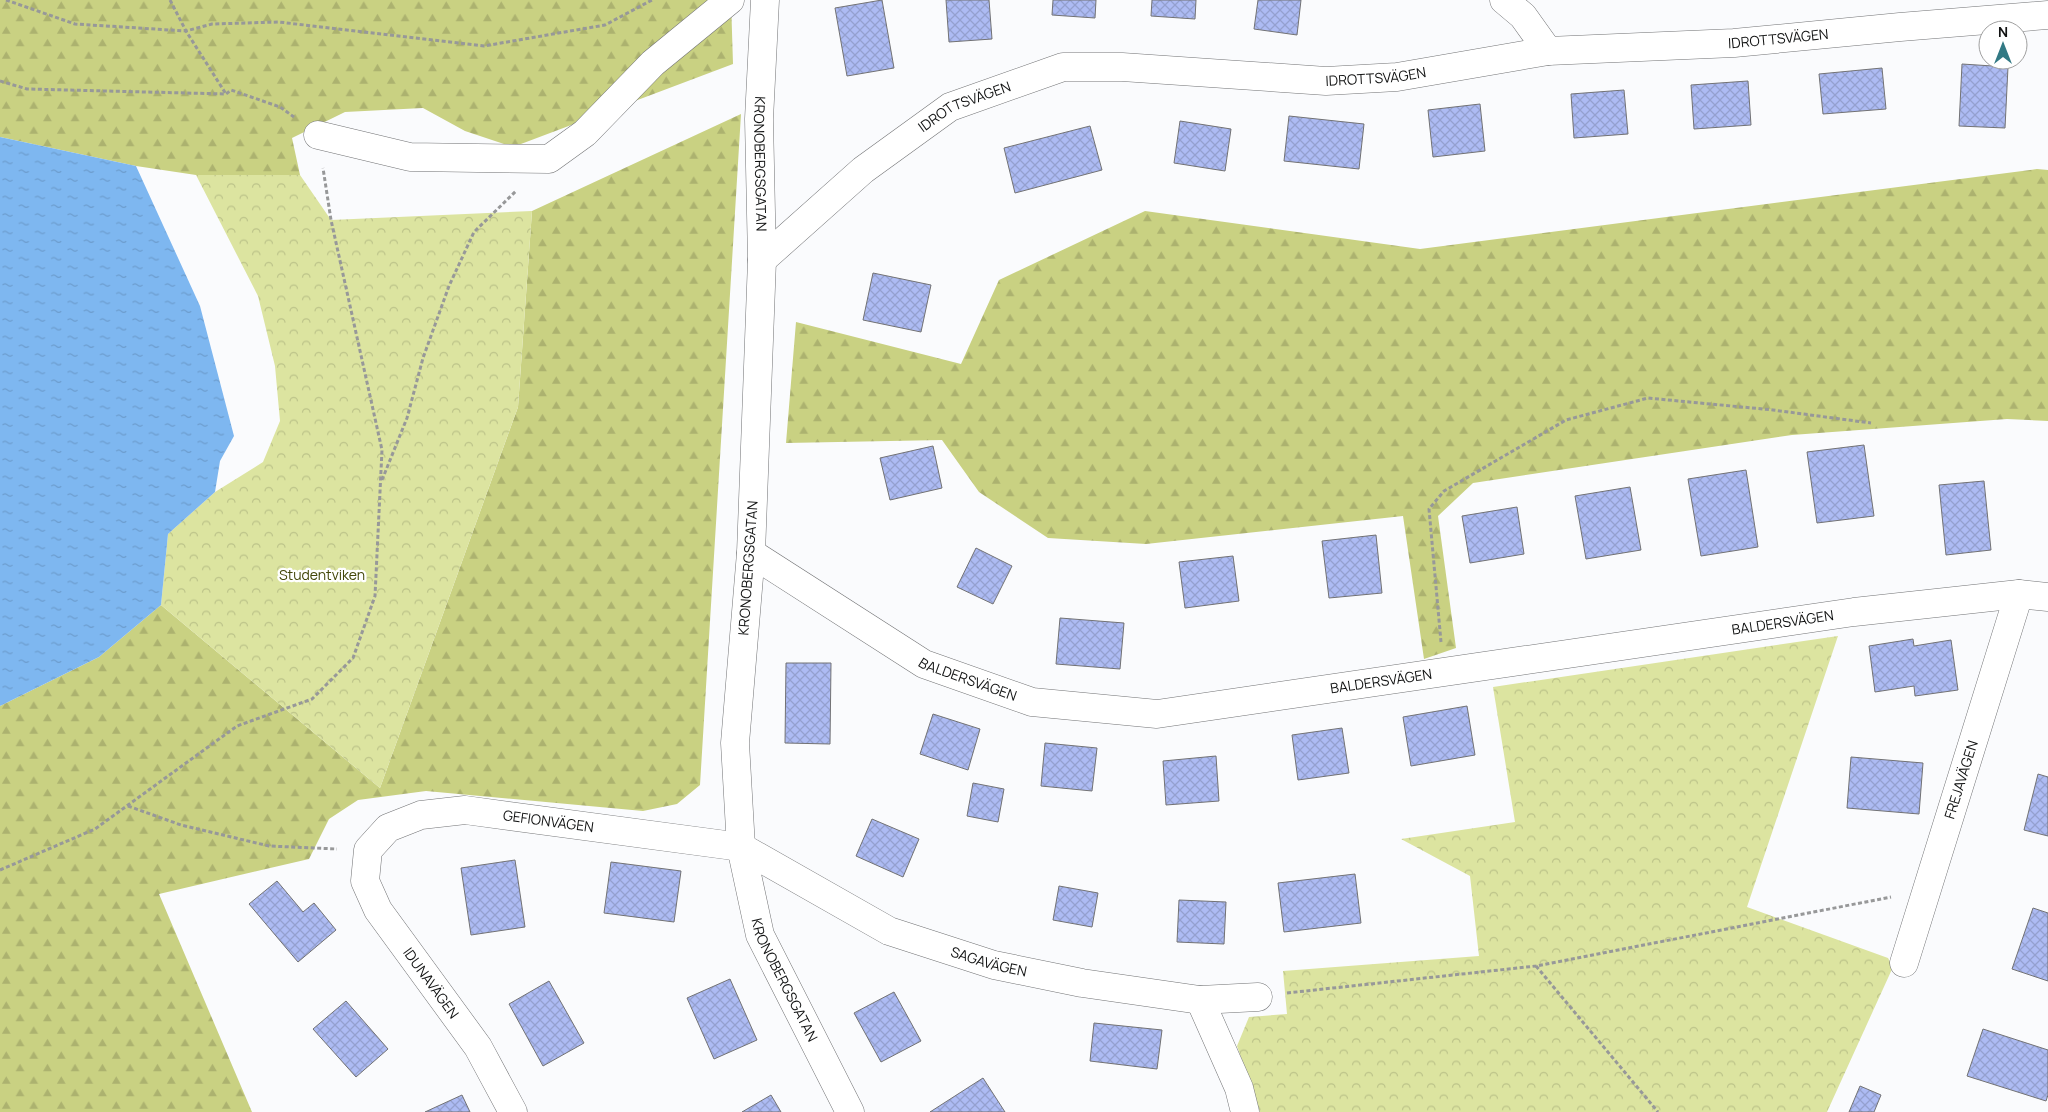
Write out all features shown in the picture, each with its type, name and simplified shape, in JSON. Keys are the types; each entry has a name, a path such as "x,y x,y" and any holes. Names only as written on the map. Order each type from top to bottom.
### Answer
{"street":[{"path":"318,135 410,157 549,159 585,133 653,63 730,0"},
{"name":"KRONOBERGSGATAN","path":"765,0 759,119 762,260 751,553 735,743 741,847 760,935 850,1112"},
{"path":"1504,0 1523,16 1548,51"},
{"name":"IDROTTSVÄGEN","path":"762,260 863,170 950,107 1063,67 1122,67 1326,81 1398,77 1548,51 1734,43 2048,15"},
{"name":"BALDERSVÄGEN","path":"751,553 924,664 1032,702 1157,714 1854,612 2018,594 2048,597"},
{"name":"FREJAVÄGEN","path":"1904,963 2018,594"},
{"name":"GEFIONVÄGEN","path":"368,850 388,828 421,815 465,810 741,847"},
{"name":"SAGAVÄGEN","path":"741,847 889,931 994,964 1082,983 1200,1000 1258,997"},
{"name":"IDUNAVÄGEN","path":"368,850 365,881 378,910 478,1047 513,1112"},
{"path":"1200,1000 1238,1088 1245,1112"}],"path":[{"path":"6,0 75,24 186,30 212,24 278,22 484,46 605,26 652,0"},
{"path":"170,0 186,30 226,94"},
{"path":"0,81 27,89 226,94 231,90 280,107 318,135 331,220 382,450 375,596 353,658 312,699 237,726 95,829 0,870"},
{"path":"380,484 407,418 423,358 449,286 474,232 549,159"},
{"path":"1444,672 1429,509 1444,491 1460,481 1566,420 1648,398 1772,410 1871,423"},
{"path":"128,806 181,825 269,846 368,850"},
{"path":"1258,997 1536,966 1928,890"},
{"path":"1536,966 1658,1112"}],"green space":[{"path":"0,0 731,0 733,64 513,147 465,131 423,108 345,112 292,138 300,175 196,175 136,166 0,137"},
{"path":"741,114 700,785 677,804 643,811 426,791 358,800 329,819 309,859 159,894 252,1112 0,1112 0,706 99,657 161,605 380,788 518,407 532,211"},
{"path":"2037,169 2048,170 2048,421 2007,419 1792,435 1473,483 1438,516 1456,648 1424,659 1403,516 1146,544 1048,538 979,492 942,440 786,443 796,322 961,364 999,280 1145,211 1420,249"},
{"name":"Studentviken","path":"196,175 300,175 331,220 532,211 518,407 380,788 161,605 168,534 215,492 263,462 280,421 275,366 258,296"},
{"path":"1838,636 1747,907 1888,958 1893,967 1827,1112 1260,1112 1237,1046 1249,1017 1287,1014 1283,971 1479,956 1470,876 1401,839 1515,822 1493,687"}],"water":[{"path":"0,137 136,166 200,306 234,436 220,461 215,492 168,534 161,605 99,657 0,706"}],"building":[{"path":"882,0 894,68 847,76 835,8"},
{"path":"946,0 989,0 992,39 949,42"},
{"path":"1053,0 1096,0 1095,18 1052,15"},
{"path":"1152,0 1196,0 1195,19 1151,16"},
{"path":"1258,0 1301,0 1297,35 1254,29"},
{"path":"1962,64 1978,65 1978,70 2008,70 2005,128 1959,126"},
{"path":"1882,68 1886,109 1823,114 1819,74"},
{"path":"1748,81 1751,125 1694,129 1691,85"},
{"path":"1624,90 1628,134 1574,138 1571,94"},
{"path":"1480,104 1485,151 1433,157 1428,110"},
{"path":"1289,116 1364,124 1359,169 1284,161"},
{"path":"1180,121 1231,129 1225,171 1174,163"},
{"path":"1090,126 1102,170 1015,193 1004,148"},
{"path":"873,273 931,285 921,332 863,320"},
{"path":"1864,445 1874,516 1817,523 1807,452"},
{"path":"933,446 942,488 890,500 880,458"},
{"path":"1746,470 1758,547 1701,556 1688,479"},
{"path":"1984,481 1991,550 1946,555 1939,485"},
{"path":"1630,487 1641,550 1586,559 1575,496"},
{"path":"1517,507 1524,554 1470,563 1462,516"},
{"path":"1376,535 1382,593 1329,598 1322,541"},
{"path":"976,548 1012,566 993,604 957,587"},
{"path":"1233,556 1239,601 1185,608 1179,562"},
{"path":"1060,618 1124,623 1120,669 1056,664"},
{"path":"1913,639 1914,646 1951,640 1958,690 1915,696 1914,686 1875,692 1869,646"},
{"path":"786,663 831,663 830,744 785,743"},
{"path":"1467,706 1475,755 1411,766 1403,717"},
{"path":"933,714 980,729 968,770 920,754"},
{"path":"1342,728 1349,773 1298,780 1292,735"},
{"path":"1045,743 1097,748 1092,791 1041,786"},
{"path":"1216,756 1219,801 1166,805 1163,761"},
{"path":"1851,757 1923,763 1919,814 1847,808"},
{"path":"2038,774 2048,777 2048,836 2024,830"},
{"path":"973,783 1004,789 998,822 967,816"},
{"path":"872,819 919,839 903,877 856,856"},
{"path":"515,860 525,927 471,935 461,868"},
{"path":"611,862 681,871 674,922 604,913"},
{"path":"1355,874 1361,923 1284,932 1278,883"},
{"path":"277,881 303,912 314,903 336,930 298,962 249,904"},
{"path":"1059,886 1098,893 1092,927 1053,920"},
{"path":"1179,900 1226,902 1224,944 1177,942"},
{"path":"2033,908 2048,913 2048,981 2012,969"},
{"path":"730,979 757,1040 714,1059 687,998"},
{"path":"549,981 584,1043 543,1066 509,1004"},
{"path":"894,992 921,1041 881,1062 854,1013"},
{"path":"346,1001 388,1049 356,1077 313,1029"},
{"path":"1094,1023 1162,1030 1157,1069 1090,1061"},
{"path":"1983,1029 2048,1050 2048,1095 2046,1101 1967,1076"},
{"path":"983,1078 1005,1112 930,1112"},
{"path":"1860,1086 1881,1095 1874,1112 1849,1112"},
{"path":"462,1095 470,1112 425,1112"},
{"path":"771,1095 781,1112 742,1112"}]}
